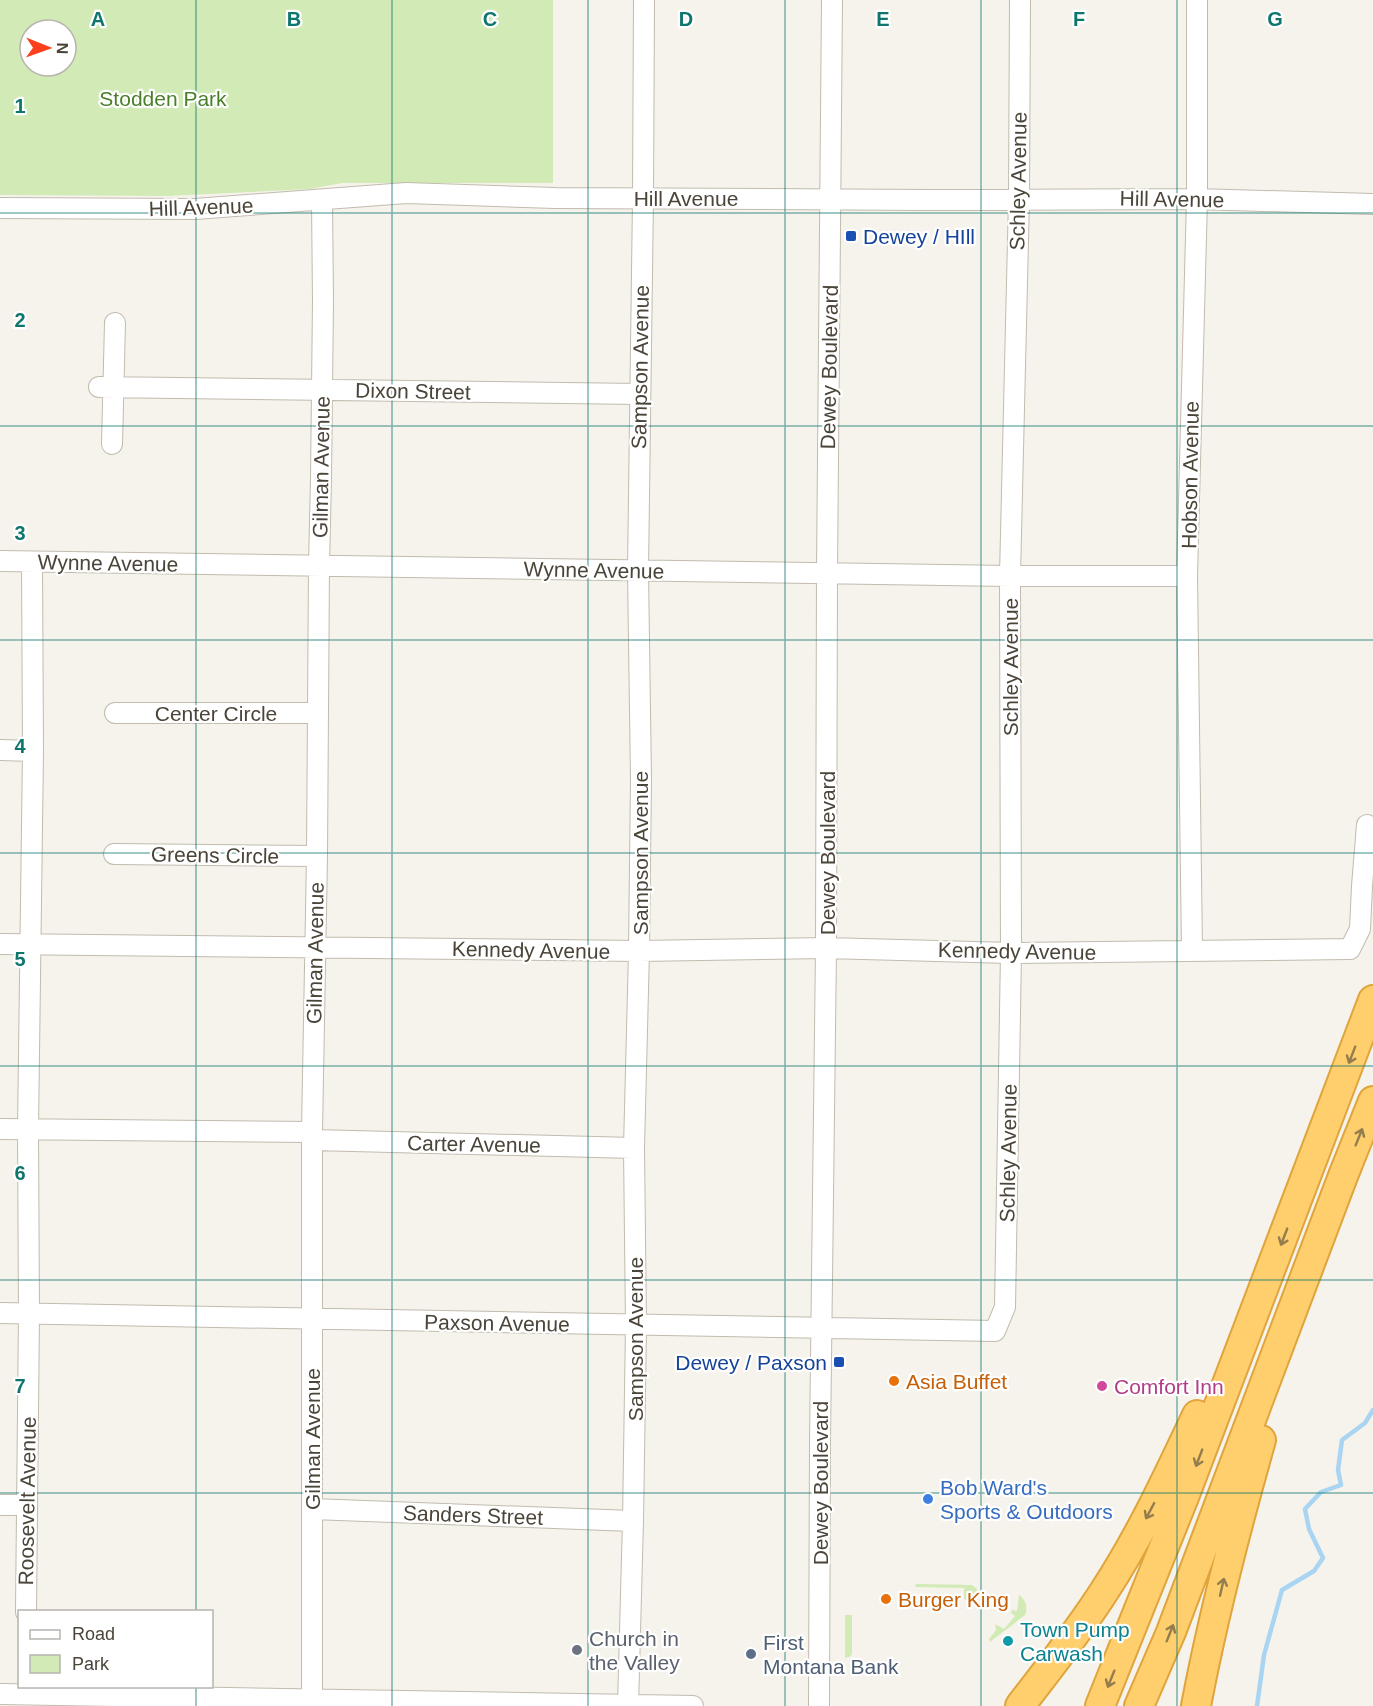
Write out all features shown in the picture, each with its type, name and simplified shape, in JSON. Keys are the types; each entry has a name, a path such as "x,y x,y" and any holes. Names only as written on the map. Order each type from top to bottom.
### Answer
{"highway":[{"path":"1100,1706 1184,1497 1373,1000"},
{"path":"1139,1706 1171,1632 1373,1101"},
{"path":"1196,1706 1226,1570 1263,1430 1302,1321 1343,1176"},
{"path":"1020,1706 1076,1633 1106,1589 1151,1508 1226,1356 1263,1292"}],"street":[{"name":"Sampson Avenue","path":"628,1706 636,1326 634,1148 641,780 638,571 644,0"},
{"name":"Dewey Boulevard","path":"819,1706 832,0"},
{"name":"Schley Avenue","path":"995,1331 1005,1306 1011,953 1010,576 1019,198 1020,0"},
{"name":"Hobson Avenue","path":"1192,951 1187,576 1197,199 1197,0"},
{"name":"Hill Avenue","path":"0,208 195,209 406,194 555,198 1197,199 1373,204"},
{"name":"Gilman Avenue","path":"312,1703 312,1136 322,390 322,201"},
{"path":"112,444 106,387 115,323"},
{"name":"Dixon Street","path":"106,387 640,394"},
{"name":"Wynne Avenue","path":"0,561 1010,576 1187,576"},
{"name":"Roosevelt Avenue","path":"26,1610 29,944 33,751 32,562"},
{"name":"Center Circle","path":"115,713 318,713"},
{"path":"0,750 33,751"},
{"name":"Kennedy Avenue","path":"0,944 639,951 826,948 1011,953 1350,949 1360,929 1367,825"},
{"name":"Greens Circle","path":"114,854 317,856"},
{"name":"Carter Avenue","path":"0,1129 312,1136 634,1148"},
{"name":"Paxson Avenue","path":"0,1313 995,1331"},
{"path":"0,1505 26,1505"},
{"name":"Sanders Street","path":"312,1509 633,1521"},
{"path":"0,1694 312,1703 693,1706"}],"green space":[{"name":"Stodden Park","path":"0,0 553,0 553,183 342,183 310,189 168,196 0,195"},
{"path":"916,1584 972,1585 977,1589 977,1599 966,1601 964,1588 915,1587"},
{"path":"1019,1595 1026,1604 1025,1615 990,1642 989,1639 996,1630 995,1624 1004,1629 1015,1616 1011,1613 1012,1610 1017,1611"},
{"path":"845,1615 852,1615 852,1652 851,1656 845,1658"}],"waterway":[{"path":"1257,1706 1264,1655 1282,1590 1314,1571 1323,1558 1309,1529 1305,1509 1321,1492 1341,1485 1338,1470 1342,1440 1365,1423 1373,1410"}],"place":[{"name":"Dewey / HIll","path":"851,236"},
{"name":"Dewey / Paxson","path":"839,1362"},
{"name":"Asia Buffet","path":"894,1381"},
{"name":"Comfort Inn","path":"1102,1386"},
{"name":"Bob Ward's Sports & Outdoors","path":"928,1499"},
{"name":"Burger King","path":"886,1599"},
{"name":"Town Pump Carwash","path":"1008,1641"},
{"name":"Church in the Valley","path":"577,1650"},
{"name":"First Montana Bank","path":"751,1654"}]}
